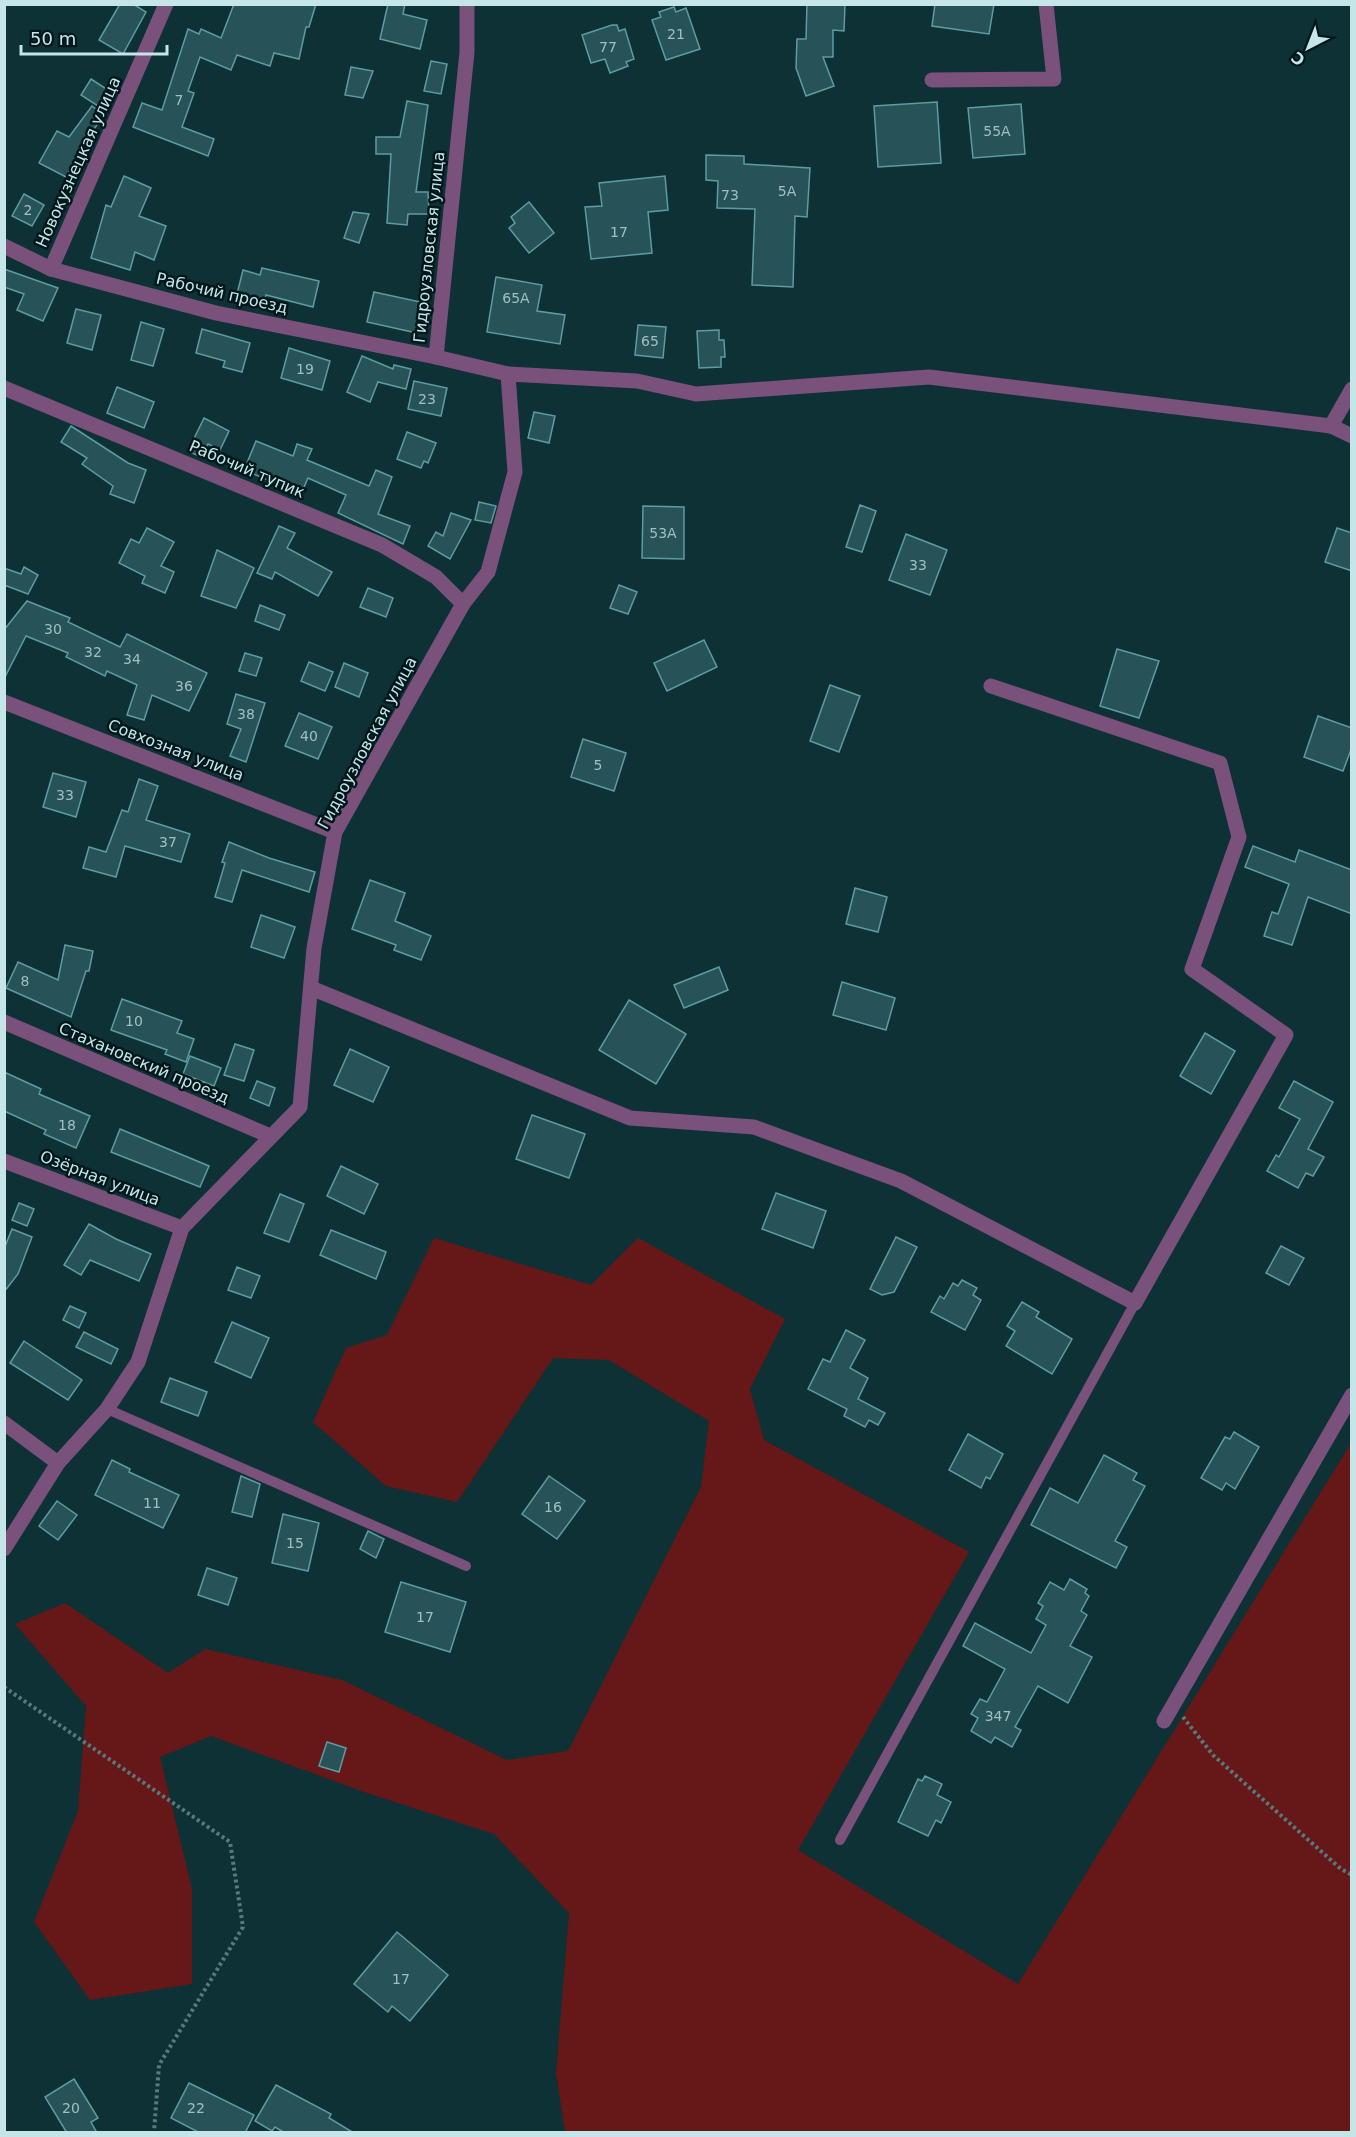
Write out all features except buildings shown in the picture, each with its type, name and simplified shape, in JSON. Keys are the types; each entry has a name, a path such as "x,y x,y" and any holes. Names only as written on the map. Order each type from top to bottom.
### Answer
{"street":[{"name":"Новокузнецкая улица","path":"51,269 166,4"},
{"name":"Гидроузловская улица","path":"4,1549 58,1463 107,1409 138,1362 182,1228 300,1107 314,948 335,832 463,604 488,572 516,472 508,374 436,357 467,52 467,4"},
{"path":"932,80 1054,79 1046,4"},
{"name":"Рабочий проезд","path":"4,246 51,269 216,313 436,357"},
{"path":"508,374 637,381 696,394 929,377 1331,426 1352,436"},
{"name":"Рабочий тупик","path":"4,388 382,545 436,577 463,604"},
{"path":"1331,426 1352,389"},
{"path":"311,988 630,1118 754,1127 901,1180 1135,1303 1286,1035 1192,969 1239,837 1220,763 991,686"},
{"name":"Совхозная улица","path":"4,702 335,832"},
{"name":"Стахановский проезд","path":"4,1022 270,1136"},
{"name":"Озёрная улица","path":"4,1161 182,1228"},
{"path":"1164,1721 1352,1395"},
{"path":"4,1423 58,1463"}],"lane":[{"path":"840,1840 1135,1303"},
{"path":"107,1409 466,1566"}],"path":[{"path":"4,1687 230,1842 243,1927 159,2065 154,2133"},
{"path":"1173,1705 1213,1755 1341,1869 1352,1875"}],"shaded area":[{"path":"434,1238 591,1285 638,1238 785,1319 750,1389 764,1440 969,1552 798,1850 1018,1984 1351,1443 1351,2132 565,2132 556,2073 569,1913 494,1834 364,1792 211,1736 160,1757 192,1889 192,1984 90,2000 34,1922 78,1811 86,1706 15,1624 65,1603 168,1673 205,1649 342,1680 507,1760 568,1751 701,1487 709,1421 609,1360 553,1358 457,1502 386,1486 313,1422 346,1348 387,1335"}]}
